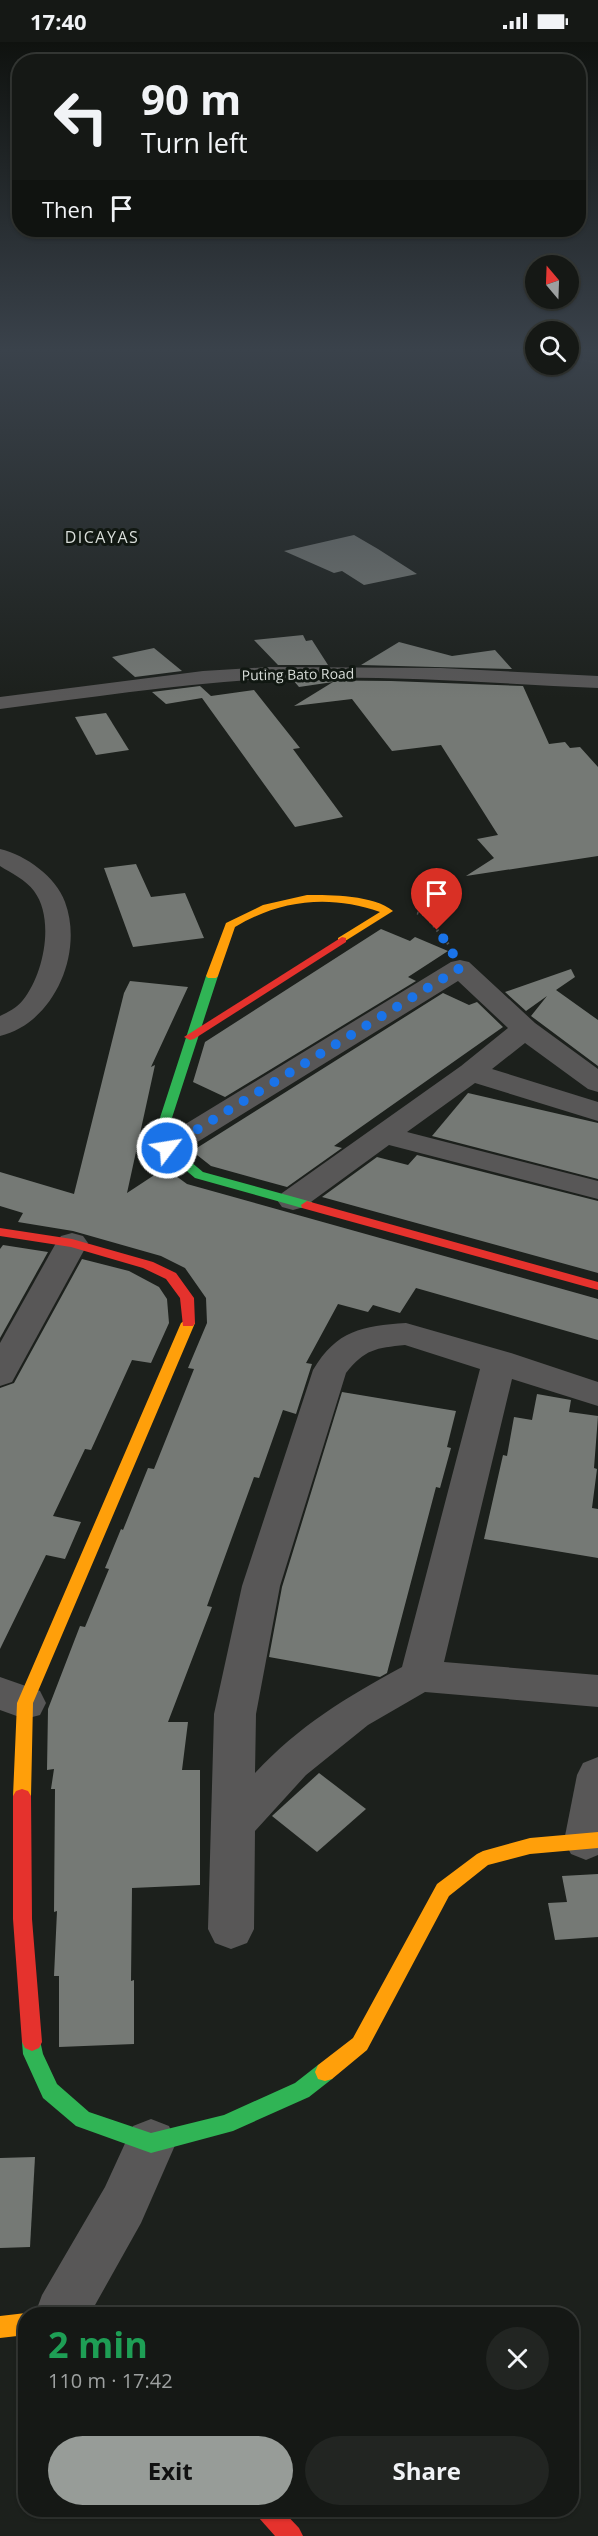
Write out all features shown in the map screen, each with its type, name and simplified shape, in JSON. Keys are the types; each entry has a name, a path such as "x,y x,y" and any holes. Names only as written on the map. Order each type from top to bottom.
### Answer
{"street":[{"name":"Puting Bato Road","path":"0,704 203,677 269,673 441,674 598,682"},
{"path":"0,856 44,886 56,906 58,934 50,977 31,1009 0,1028"},
{"path":"388,910 361,899 338,897 290,902 242,914 230,925 190,1037 163,1127 167,1148 178,1160 199,1175 598,1286"},
{"path":"190,1037 388,910"},
{"path":"167,1148 460,968 525,1029 598,1083"},
{"path":"293,1200 471,1072 525,1029"},
{"path":"471,1072 598,1112"},
{"path":"384,1135 598,1190"},
{"path":"0,1232 72,1243 148,1265 171,1276 187,1298 188,1323 12,1698 21,1844 26,1992 33,2054 50,2091 83,2119 151,2143 226,2124 302,2090 360,2044 405,1956 443,1890 483,1859 530,1846 592,1840 598,1775"},
{"path":"0,1374 72,1243"},
{"path":"231,1929 235,1714 261,1586 330,1370 345,1350 369,1337 406,1334 499,1361 598,1394"},
{"path":"420,1676 499,1361"},
{"path":"234,1824 291,1762 353,1713 420,1676 598,1691"},
{"path":"65,2307 123,2205 151,2143"},
{"path":"0,2327 18,2325"},
{"path":"273,2517 291,2536"}],"path":[{"path":"388,910 402,907 425,915 449,946 460,968"}],"building":[{"path":"354,535 417,574 364,585 342,571 334,573 284,551"},
{"path":"303,635 306,641 312,640 328,665 278,665 254,640"},
{"path":"399,642 452,656 495,650 512,669 361,665"},
{"path":"154,648 182,671 135,677 112,657"},
{"path":"293,680 523,686 549,744 565,742 570,748 580,747 598,767 598,856 466,876 494,858 477,839 498,835 441,745 392,751 352,699 294,706 333,682 299,687"},
{"path":"200,686 211,696 254,690 300,748 293,749 343,817 295,827 202,698 166,704 152,692"},
{"path":"106,713 129,750 96,755 75,717"},
{"path":"136,864 151,897 185,893 204,938 133,947 104,868"},
{"path":"381,929 410,941 415,937 448,951 408,977 416,981 225,1097 193,1082 205,1042"},
{"path":"571,969 575,977 556,990 598,1020 598,1066 531,1016 547,996 526,1011 505,992"},
{"path":"130,981 188,987 151,1067 155,1065 127,1193 165,1168 187,1184 598,1299 598,1340 416,1288 400,1313 373,1305 368,1312 338,1304 306,1363 312,1364 296,1414 283,1410 259,1478 254,1477 207,1606 212,1607 168,1722 188,1722 182,1770 200,1770 200,1885 132,1888 131,1981 134,1980 134,2044 59,2047 59,1976 54,1976 57,1911 54,1912 55,1789 51,1789 54,1769 47,1770 48,1709 80,1626 85,1627 109,1569 105,1568 121,1529 123,1530 148,1468 154,1469 194,1369 188,1368 207,1323 206,1298 185,1268 161,1256 73,1231 18,1222 23,1213 0,1206 0,1172 74,1194 124,993"},
{"path":"443,993 469,1005 477,1002 503,1027 334,1146 342,1148 287,1187 211,1166 192,1151"},
{"path":"468,1093 598,1123 598,1179 432,1136"},
{"path":"417,1155 598,1201 598,1273 322,1197 377,1157 408,1165"},
{"path":"3,1245 48,1252 0,1338 0,1249"},
{"path":"82,1259 129,1271 159,1287 167,1299 169,1323 151,1363 132,1360 91,1450 85,1449 53,1516 81,1522 65,1559 46,1555 0,1649 0,1388 14,1383"},
{"path":"342,1392 456,1411 447,1447 451,1448 440,1488 436,1487 387,1673 380,1677 269,1657 282,1587"},
{"path":"537,1394 571,1400 569,1412 598,1416 594,1468 597,1469 592,1508 598,1509 598,1558 484,1539 503,1455 507,1456 514,1417 532,1420"},
{"path":"319,1773 366,1809 317,1852 272,1816"},
{"path":"598,1874 598,1937 555,1940 548,1903 567,1902 562,1876"},
{"path":"35,2157 30,2247 0,2248 0,2158"}],"traffic: fast":[{"path":"212,976 163,1127 167,1148 199,1175 307,1205"},
{"path":"32,2042 33,2054 50,2091 83,2119 151,2143 226,2124 302,2090 325,2072"}],"traffic: slow":[{"path":"212,976 230,925 267,907 307,898 328,898 368,904 388,911 342,940"},
{"path":"22,1796 25,1703 188,1323"},
{"path":"325,2072 360,2044 443,1890 483,1859 530,1846 598,1840"},
{"path":"0,2327 18,2325"}],"traffic: jam":[{"path":"190,1037 342,940"},
{"path":"307,1205 598,1286"},
{"path":"0,1232 72,1243 148,1265 171,1276 187,1298 188,1323"},
{"path":"22,1796 22,1919 32,2042"},
{"path":"273,2517 291,2536"}],"district":[{"name":"DICAYAS","path":"102,537"}],"route":[{"path":"167,1148 460,968 449,946 437,930"}]}
